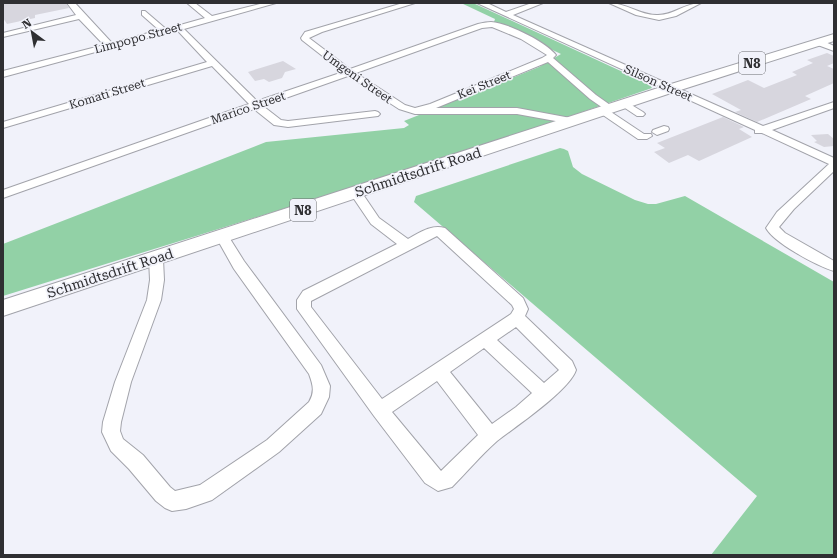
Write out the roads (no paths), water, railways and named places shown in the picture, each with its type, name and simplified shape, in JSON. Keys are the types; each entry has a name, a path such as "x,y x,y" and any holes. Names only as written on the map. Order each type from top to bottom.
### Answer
{"highway":[{"name":"Schmidtsdrift Road","path":"3,308 156,259 572,121 834,38"}],"street":[{"path":"71,3 110,46"},
{"path":"191,3 211,19"},
{"name":"Limpopo Street","path":"3,74 164,32 257,5 272,3"},
{"name":"Umgeni Street","path":"411,3 319,30 306,36 306,39 308,42 350,72 402,107 415,111"},
{"name":"Silson Street","path":"481,3 763,130 834,164"},
{"path":"507,14 539,3"},
{"path":"613,3 659,18 666,17 698,3"},
{"path":"145,13 164,32"},
{"path":"3,35 82,16"},
{"name":"Marico Street","path":"3,194 477,28 493,25 502,27 544,48 550,57"},
{"path":"178,28 255,105 278,123 282,124 375,114"},
{"path":"818,42 834,50"},
{"path":"550,57 606,110 642,137 647,136"},
{"name":"Kei Street","path":"415,111 433,106 550,57"},
{"name":"Komati Street","path":"3,126 212,63"},
{"path":"625,104 640,114"},
{"path":"701,112 714,115 750,130 763,130 834,105"},
{"path":"415,111 517,111 572,121"},
{"path":"834,164 784,212 772,228 780,236 827,264 834,266"},
{"path":"356,193 375,221 407,245"},
{"path":"380,410 517,318 521,310 518,302 443,233 435,231 308,295 303,303 304,309 380,410 432,476 438,481 445,480 490,436 522,413 567,373 567,368 517,318"},
{"path":"156,259 157,280 154,300 123,382 112,422 111,432 117,445 136,462 163,494 172,501 186,499 205,493 273,446 315,408 321,397 322,390 319,377 315,370 239,265 222,237"},
{"path":"485,339 544,394"},
{"path":"438,370 490,436"}]}
